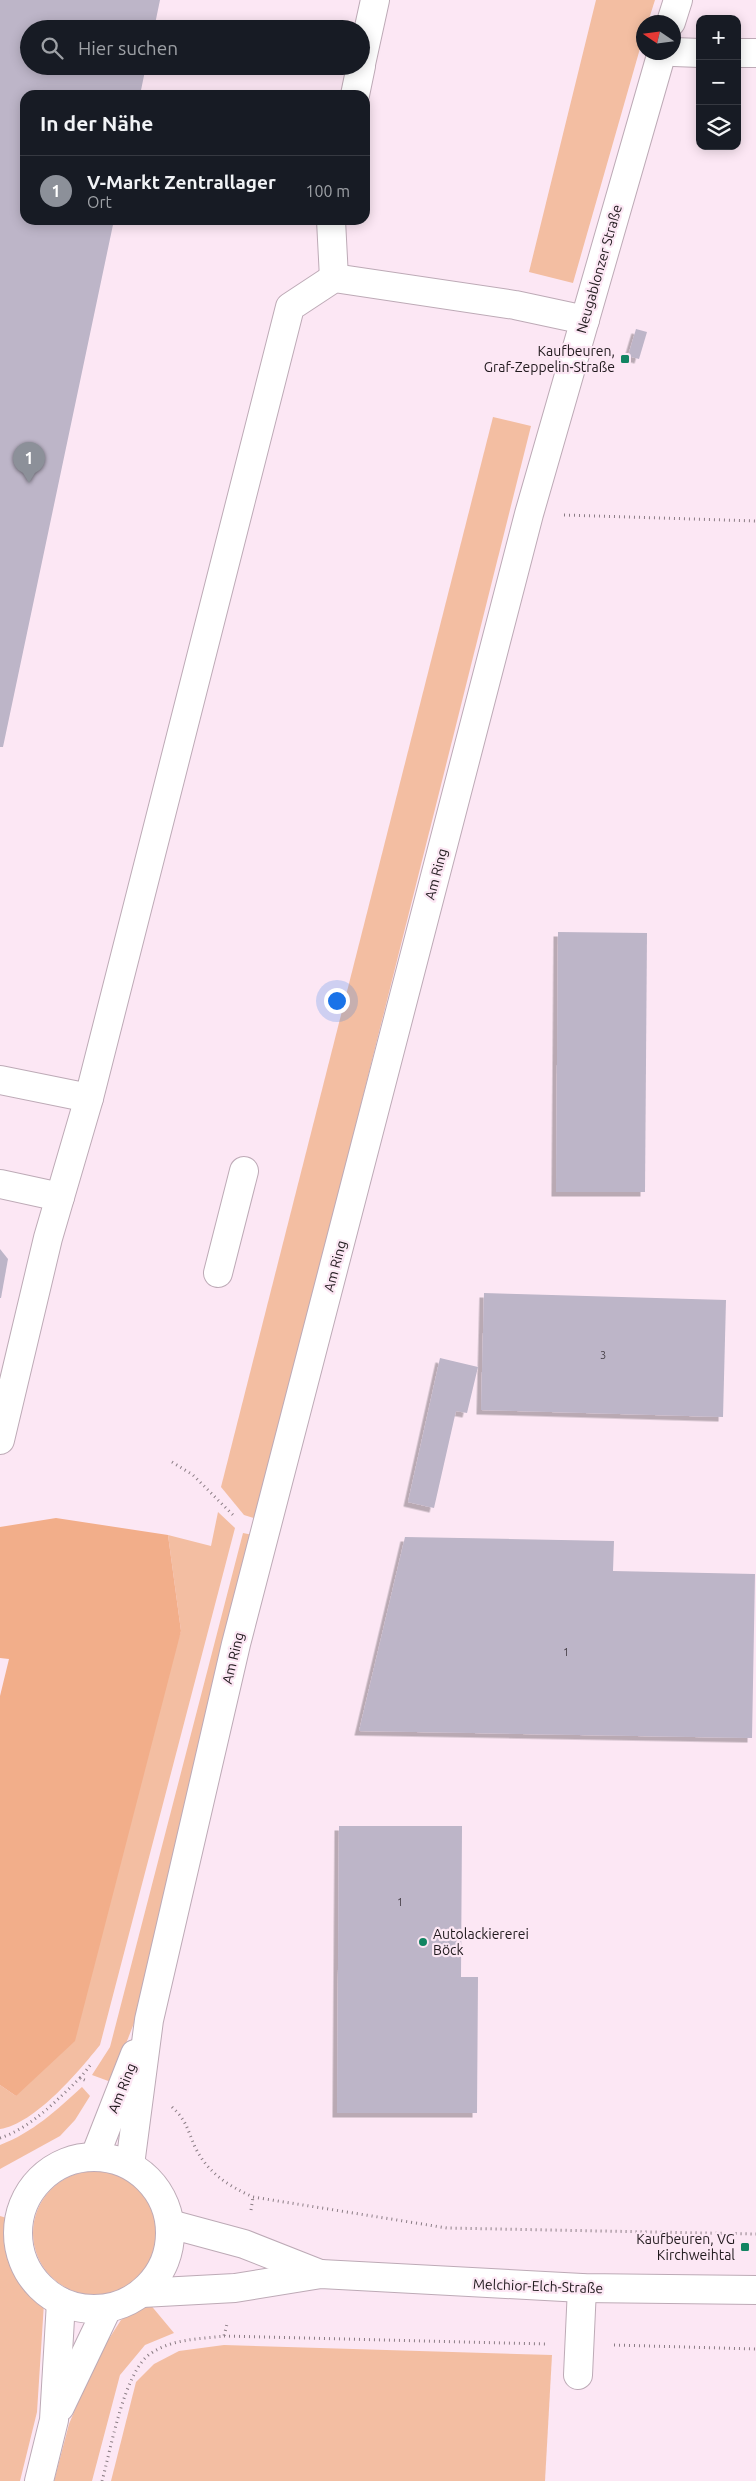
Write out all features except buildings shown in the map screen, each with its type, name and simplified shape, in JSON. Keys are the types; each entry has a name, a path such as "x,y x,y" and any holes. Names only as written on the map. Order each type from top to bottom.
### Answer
{"street":[{"path":"370,23 375,0"},
{"path":"673,15 678,0"},
{"path":"681,52 696,52"},
{"path":"741,53 756,53"},
{"name":"Neugablonzer Straße","path":"529,514 660,60"},
{"path":"355,90 359,75"},
{"path":"331,225 334,278"},
{"path":"0,1440 48,1238 90,1098 290,306 334,278 515,305 585,320"},
{"name":"Am Ring","path":"95,2156 129,2096 149,2020 236,1644 529,514"},
{"path":"0,1080 90,1098"},
{"path":"218,1273 244,1171"},
{"path":"0,1184 60,1197"},
{"name":"Am Ring","path":"129,2096 130,2165"},
{"path":"95,2156 113,2158 130,2165 146,2176 158,2191 166,2207 170,2224 170,2245 164,2265 142,2293 125,2303 107,2309 83,2309 61,2302 45,2292 33,2279 24,2262 18,2244 18,2226 11,2205 29,2193 50,2170 64,2162 95,2156"},
{"name":"Melchior-Elch-Straße","path":"170,2224 244,2244 321,2274"},
{"name":"Melchior-Elch-Straße","path":"142,2293 235,2288 321,2274 582,2288 756,2290"},
{"path":"578,2375 582,2288"},
{"path":"39,2481 54,2420 61,2302"},
{"path":"54,2420 107,2309"}],"path":[{"path":"529,514 756,521"},
{"path":"0,2138 10,2135 47,2109 80,2078 129,2096 171,2105 183,2118 195,2148 210,2171 231,2187 253,2197 447,2228 756,2234"},
{"path":"244,2244 253,2197"},
{"path":"224,2336 235,2288"},
{"path":"102,2481 130,2378 149,2354 176,2342 224,2336 756,2349"}],"shaded area":[{"path":"596,0 655,0 650,15 636,15 637,60 573,283 529,272"},
{"path":"493,417 531,426 257,1519 244,1515 221,1487"},
{"path":"218,1512 235,1528 100,2045 68,2082 41,2107 13,2125 0,2129 0,2085 16,2096 181,1631 168,1535 211,1546"},
{"path":"56,1518 168,1535 181,1631 75,2041 16,2096 0,2085 0,1696 9,1659 0,1658 0,1527"},
{"path":"243,1533 253,1535 136,2018 111,2082 92,2075 110,2047"},
{"path":"82,2087 90,2096 75,2120 60,2136 0,2169 0,2145 33,2127 54,2112"},
{"path":"95,2171 119,2176 139,2189 152,2209 157,2233 152,2257 139,2277 119,2290 95,2295 71,2290 51,2277 38,2257 33,2233 38,2209 51,2189 71,2176"},
{"path":"0,2216 10,2219 11,2255 31,2290 44,2303 37,2412 20,2481 0,2481"},
{"path":"149,2303 174,2333 145,2345 120,2375 92,2481 54,2481 69,2424 96,2359 121,2320"},
{"path":"224,2345 552,2355 545,2481 111,2481 136,2382 154,2364 179,2351"}],"place":[{"name":"Kaufbeuren, Graf-Zeppelin-Straße","path":"625,359"},
{"name":"V-Markt Zentrallager","path":"29,483"},
{"name":"Autolackiererei Böck","path":"423,1942"},
{"name":"Kaufbeuren, VG Kirchweihtal","path":"745,2247"}]}
